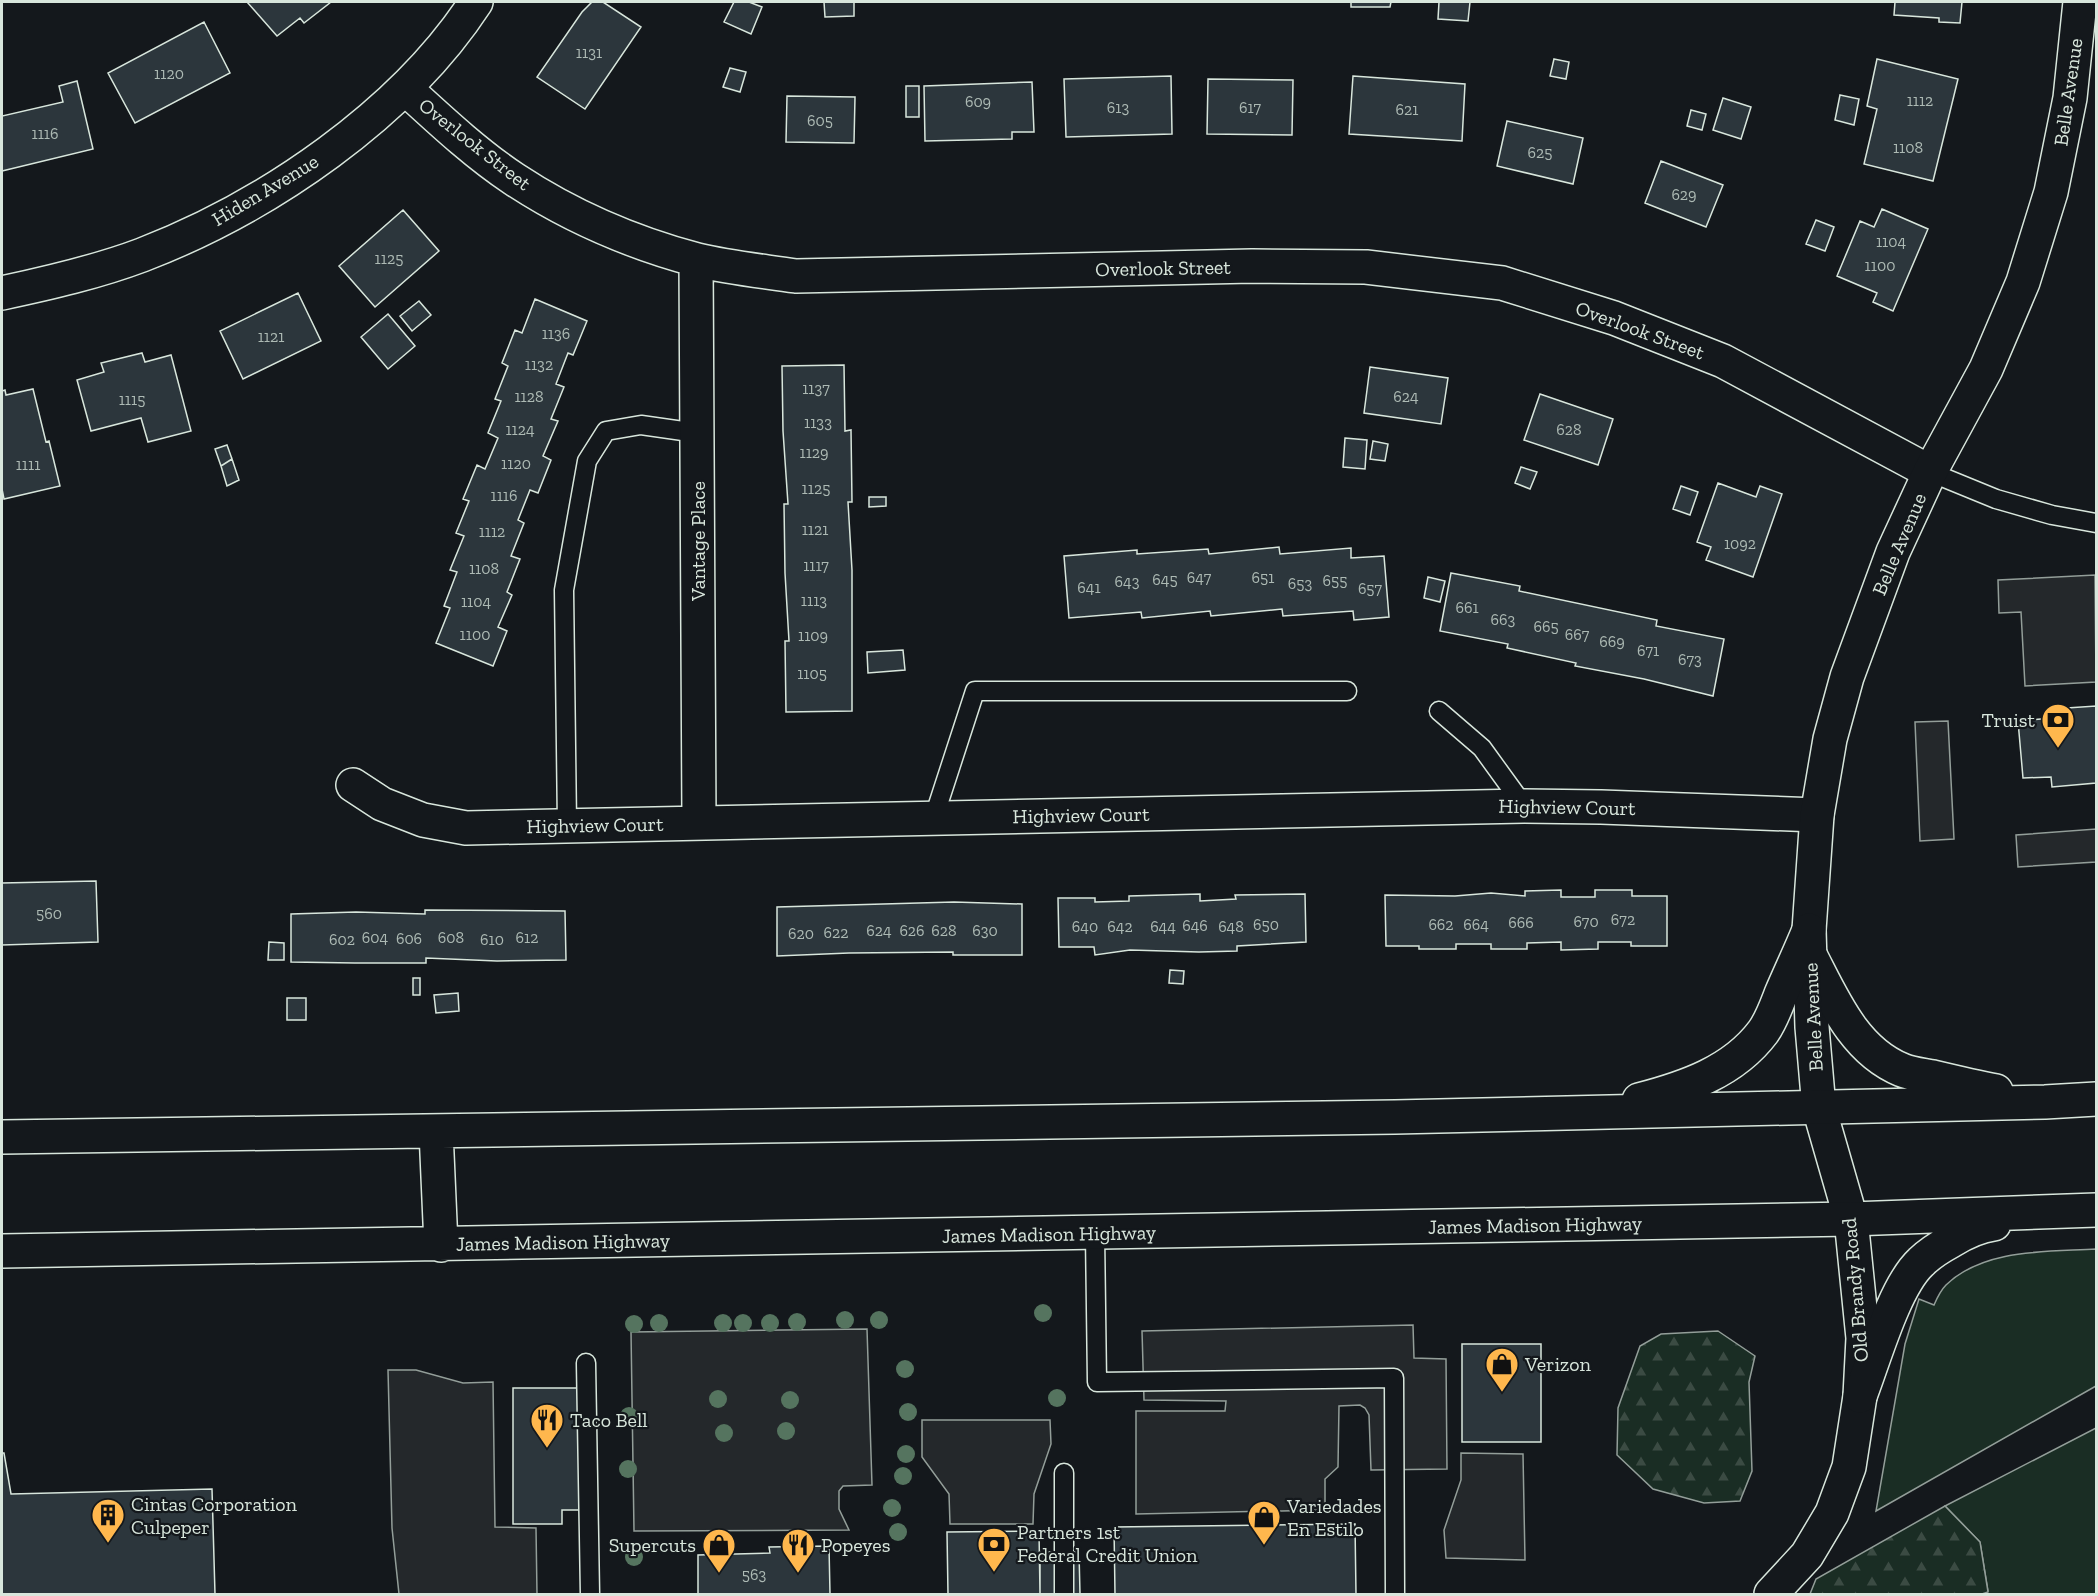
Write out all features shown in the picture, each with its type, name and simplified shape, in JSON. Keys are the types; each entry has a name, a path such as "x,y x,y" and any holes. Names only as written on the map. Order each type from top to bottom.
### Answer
{"street":[{"name":"Hiden Avenue","path":"2,293 64,280 143,255 232,214 302,170 374,117 405,88 460,25 476,2"},
{"name":"Belle Avenue","path":"1819,1108 1812,1027 1809,942 1817,815 1830,739 1847,677 1893,552 1930,472 1986,369 2023,282 2051,192 2085,10"},
{"name":"Overlook Street","path":"405,88 456,134 514,178 563,208 628,239 696,260 796,276 1252,266 1366,267 1502,283 1614,318 1723,361 1930,472"},
{"name":"Vantage Place","path":"696,260 699,823"},
{"name":"Highview Court","path":"353,785 382,804 423,820 466,828 1524,806 1817,815"},
{"path":"1809,942 1840,1012 1855,1034 1870,1050 1885,1061 1903,1070 2045,1102"},
{"path":"1587,1113 1677,1090 1711,1075 1736,1060 1763,1032 1809,942"},
{"path":"2,1137 1587,1113 2097,1099"},
{"name":"Old Brandy Road","path":"1771,1594 1807,1555 1832,1513 1849,1467 1860,1396 1863,1338 1851,1219 1819,1108"},
{"path":"436,1131 441,1245"},
{"name":"James Madison Highway","path":"2,1251 1095,1234 1851,1219 2097,1210"},
{"path":"1860,1396 1897,1296 1907,1277 1919,1263 1958,1236 1987,1225 2062,1213"}],"lane":[{"path":"567,825 564,590 587,461 606,431 641,425 697,433"},
{"path":"1930,472 1996,499 2052,515 2097,523"},
{"path":"934,818 975,691 1347,691"},
{"path":"1439,711 1482,748 1524,806"},
{"path":"1095,1234 1097,1382 1394,1378 1395,1594"},
{"path":"586,1363 590,1594"},
{"path":"1064,1473 1064,1594"}],"green space":[{"path":"2096,1249 2096,1386 1876,1511 1905,1344 1919,1299 1934,1305 1944,1287 1961,1273 1998,1258 2037,1252"},
{"path":"1718,1331 1755,1356 1749,1382 1752,1471 1740,1501 1704,1503 1653,1489 1617,1455 1618,1408 1640,1346 1661,1334"},
{"path":"2096,1428 2096,1594 1982,1594 1988,1591 1980,1542 1945,1506"},
{"path":"1945,1506 1980,1542 1988,1592 1982,1594 1810,1594 1816,1579"}],"shaded area":[{"path":"2095,575 2096,682 2025,686 2021,612 1999,613 1998,580"},
{"path":"1948,721 1954,839 1920,841 1915,722"},
{"path":"2096,829 2096,862 2018,867 2016,835"},
{"path":"1413,1325 1414,1358 1446,1359 1447,1469 1371,1470 1369,1415 1360,1405 1339,1406 1338,1467 1325,1479 1325,1510 1136,1514 1136,1411 1225,1411 1226,1401 1144,1400 1142,1331"},
{"path":"867,1329 872,1485 843,1486 839,1491 839,1509 849,1530 634,1531 631,1332"},
{"path":"388,1370 416,1370 463,1383 493,1382 495,1527 536,1528 537,1594 399,1594 392,1528"},
{"path":"922,1420 1050,1420 1051,1444 1034,1494 1033,1524 950,1524 949,1494 922,1457"},
{"path":"1461,1453 1523,1454 1525,1560 1446,1558 1444,1530 1461,1480"}],"building":[{"path":"247,2 331,2 304,23 300,18 277,36"},
{"path":"592,2 603,2 641,27 585,109 537,77 582,12"},
{"path":"734,2 749,2 762,7 751,34 724,22"},
{"path":"824,2 854,2 854,16 825,17"},
{"path":"1351,2 1391,2 1390,7 1351,7"},
{"path":"1439,2 1470,2 1468,21 1438,19"},
{"path":"1895,2 1962,2 1960,23 1939,22 1939,18 1894,15"},
{"path":"204,22 230,73 135,123 108,73"},
{"path":"1554,59 1569,62 1566,79 1550,76"},
{"path":"1877,59 1958,79 1933,181 1864,164 1877,109 1867,106"},
{"path":"730,68 746,72 740,92 723,87"},
{"path":"1171,76 1172,134 1066,137 1064,79"},
{"path":"1353,76 1465,84 1462,141 1349,134"},
{"path":"1208,79 1293,80 1292,135 1207,134"},
{"path":"77,81 93,149 2,171 2,116 63,102 59,86"},
{"path":"1032,82 1034,132 1012,132 1012,139 925,141 924,86"},
{"path":"906,86 919,86 919,117 906,117"},
{"path":"1840,95 1859,99 1854,125 1835,120"},
{"path":"787,96 855,97 854,143 786,142"},
{"path":"1723,98 1751,107 1741,139 1713,130"},
{"path":"1691,110 1706,114 1702,130 1687,126"},
{"path":"1507,121 1583,138 1573,184 1497,166"},
{"path":"1661,161 1723,185 1706,227 1645,203"},
{"path":"1882,209 1928,229 1893,311 1873,302 1877,293 1837,276 1860,221 1874,227"},
{"path":"403,210 439,251 375,307 339,266"},
{"path":"1816,220 1834,227 1825,251 1806,244"},
{"path":"298,293 321,341 243,379 220,331"},
{"path":"535,299 587,321 573,355 568,353 556,384 564,387 551,419 558,421 543,456 551,460 538,493 530,490 518,520 524,523 511,556 520,559 507,592 512,595 498,627 507,631 493,666 436,643 450,608 444,606 457,572 450,570 464,536 456,533 469,501 463,499 477,465 485,469 498,438 488,433 501,401 495,399 508,366 502,363 515,330 522,333"},
{"path":"419,301 431,315 412,331 400,316"},
{"path":"388,314 415,346 388,369 361,337"},
{"path":"142,353 145,362 171,355 191,431 148,442 141,418 91,431 77,380 104,372 101,363"},
{"path":"844,365 845,431 851,430 852,502 848,502 852,570 852,711 786,712 785,641 789,641 784,504 788,504 783,431 782,366"},
{"path":"1370,367 1448,378 1441,424 1364,413"},
{"path":"33,389 60,486 4,499 2,489 2,391 5,390 6,395"},
{"path":"1540,394 1613,419 1598,465 1524,440"},
{"path":"1345,438 1367,440 1365,469 1343,467"},
{"path":"1373,441 1388,444 1385,461 1370,459"},
{"path":"227,445 232,459 221,466 215,449"},
{"path":"232,459 239,480 227,486 221,466"},
{"path":"1521,467 1537,472 1530,489 1515,483"},
{"path":"1718,483 1756,497 1760,486 1782,494 1753,577 1706,560 1711,547 1697,542"},
{"path":"1681,486 1698,492 1690,515 1673,509"},
{"path":"869,497 886,497 886,506 869,507"},
{"path":"1279,547 1280,554 1351,548 1351,558 1384,556 1389,617 1354,620 1353,611 1283,616 1282,609 1211,616 1210,611 1142,618 1141,612 1069,618 1064,556 1137,550 1137,554 1208,549 1209,554"},
{"path":"1451,573 1520,586 1519,591 1657,620 1656,626 1724,639 1713,696 1644,679 1575,666 1576,663 1507,648 1508,644 1440,631"},
{"path":"1428,577 1445,581 1440,602 1424,598"},
{"path":"903,650 905,670 868,673 867,652"},
{"name":"Truist","path":"2096,706 2096,783 2052,787 2051,777 2023,778 2018,721 2053,718 2052,709"},
{"path":"96,881 98,942 2,945 2,883"},
{"path":"1561,890 1561,897 1595,897 1595,890 1632,890 1632,896 1667,896 1667,946 1631,946 1631,942 1598,942 1598,949 1561,950 1561,942 1527,943 1527,949 1491,949 1491,944 1456,944 1456,949 1386,946 1385,895 1455,896 1491,893 1525,896 1525,891"},
{"path":"1200,894 1200,901 1236,899 1235,895 1305,894 1306,942 1237,946 1237,951 1130,950 1095,955 1094,947 1059,947 1058,898 1095,898 1095,902 1129,901 1129,896"},
{"path":"954,902 1022,904 1022,955 953,955 953,952 777,956 777,907"},
{"path":"425,910 565,911 566,960 497,961 426,958 426,963 291,962 291,914 356,912 425,914"},
{"path":"269,942 284,943 284,960 268,960"},
{"path":"1170,970 1184,971 1183,984 1169,983"},
{"path":"413,978 420,978 420,995 413,995"},
{"path":"458,993 459,1011 436,1013 434,995"},
{"path":"287,998 306,998 306,1020 287,1020"},
{"name":"Verizon","path":"1462,1344 1541,1344 1541,1442 1462,1442"},
{"name":"Taco Bell","path":"513,1388 582,1388 582,1510 562,1510 562,1524 513,1524"},
{"name":"Cintas Corporation Culpeper","path":"2,1453 4,1453 11,1494 212,1489 215,1594 2,1594"},
{"path":"1355,1524 1356,1594 1115,1594 1114,1527"},
{"name":"Partners 1st Federal Credit Union","path":"1039,1531 1040,1594 948,1594 947,1532"},
{"path":"829,1546 830,1594 698,1594 698,1555 770,1553 769,1547"},
{"path":"1040,1552 1079,1552 1080,1594 1040,1594"}],"place":[{"name":"Truist","path":"2058,749"},
{"name":"Verizon","path":"1502,1393"},
{"name":"Taco Bell","path":"547,1449"},
{"name":"Cintas Corporation Culpeper","path":"108,1544"},
{"name":"Variedades En Estilo","path":"1264,1546"},
{"name":"Partners 1st Federal Credit Union","path":"994,1573"},
{"name":"Supercuts","path":"719,1574"},
{"name":"Popeyes","path":"798,1574"}]}
